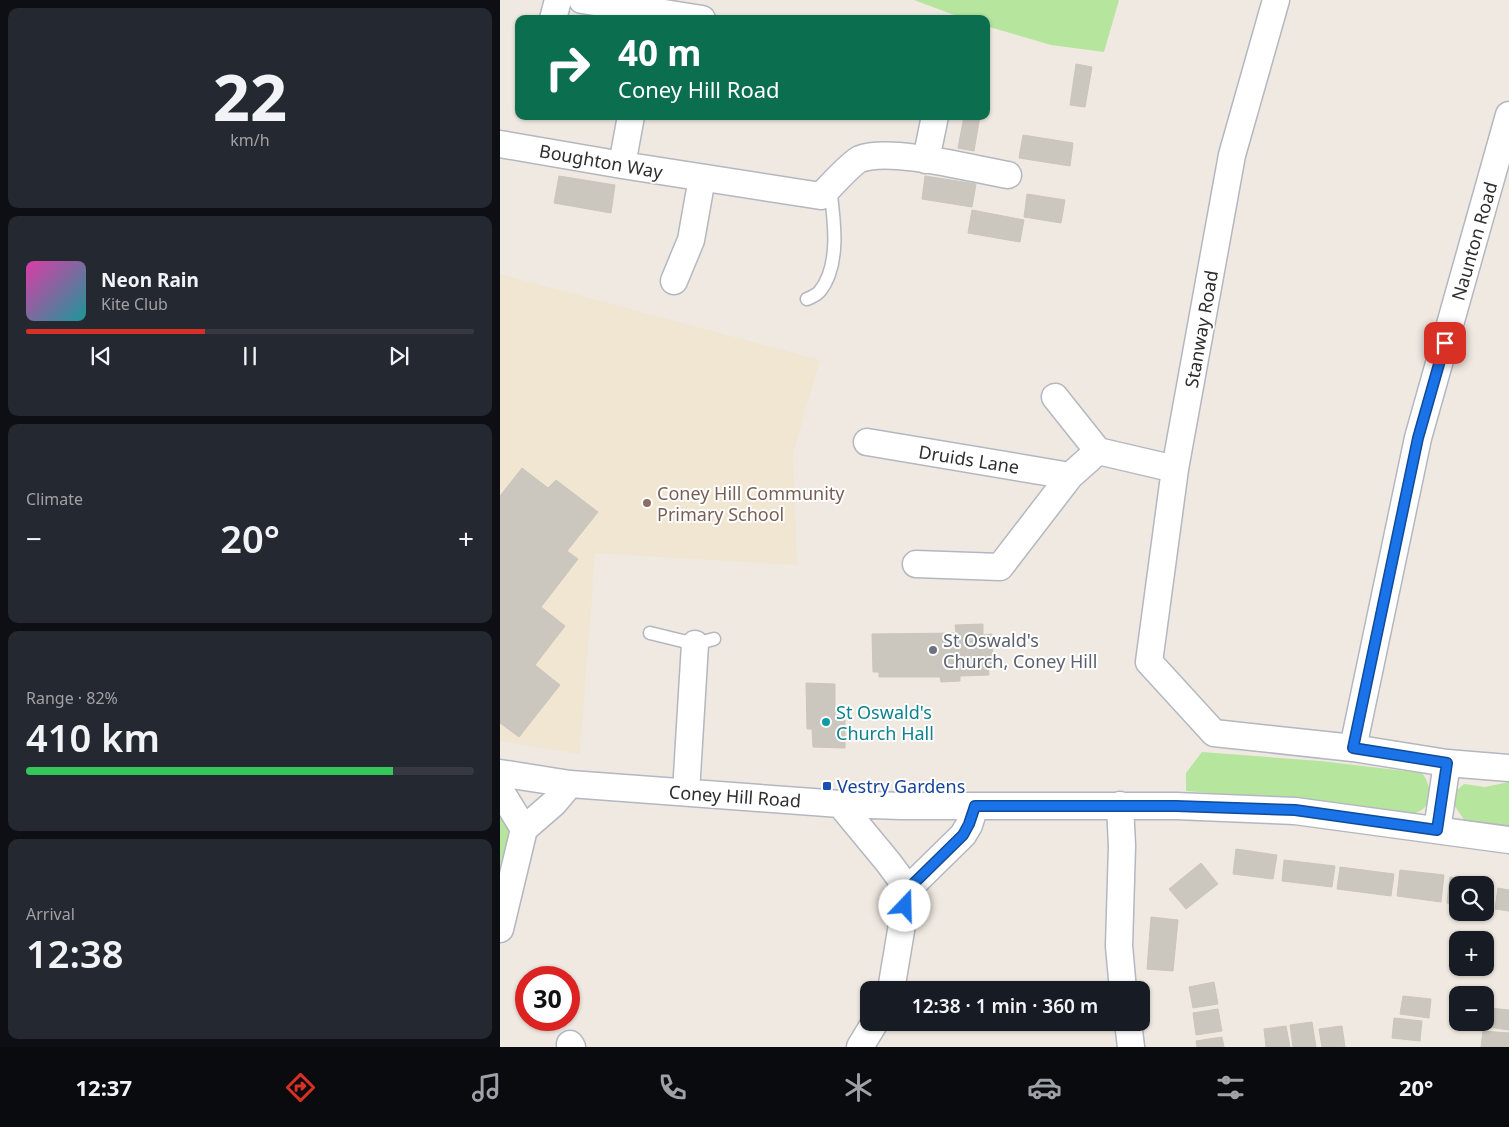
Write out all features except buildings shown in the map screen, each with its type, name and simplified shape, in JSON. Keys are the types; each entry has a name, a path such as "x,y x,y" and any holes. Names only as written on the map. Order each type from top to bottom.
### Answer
{"street":[{"path":"555,15 558,0"},
{"path":"582,0 650,15"},
{"name":"Stanway Road","path":"1276,0 1232,155 1175,469 1149,662 1214,733 1353,748"},
{"name":"Naunton Road","path":"1353,748 1418,438 1509,115"},
{"path":"622,165 630,120"},
{"path":"926,160 934,120"},
{"name":"Boughton Way","path":"500,144 821,196 858,160 876,155 926,160 1008,175"},
{"path":"674,281 691,240 702,178"},
{"path":"1055,397 1098,451 1175,469"},
{"name":"Druids Lane","path":"867,442 1070,476"},
{"path":"916,564 1000,567 1070,476 1098,451"},
{"path":"686,792 705,642"},
{"path":"1353,748 1447,763 1509,768"},
{"path":"1437,830 1447,763"},
{"name":"Coney Hill Road","path":"500,773 570,784 840,804 975,806 1120,805 1295,810 1509,840"},
{"path":"500,929 524,830 570,784"},
{"path":"500,790 524,830"},
{"path":"840,804 908,889"},
{"path":"1120,805 1122,846 1119,946 1123,981"},
{"path":"893,981 908,889 963,835 975,806"},
{"path":"860,1047 869,1031"},
{"path":"1129,1031 1131,1047"}],"lane":[{"path":"807,299 819,293 826,282 832,261 834,224 830,188"},
{"path":"650,633 705,642"}],"shaded area":[{"name":"Coney Hill Community Primary School","path":"500,274 820,360 793,454 797,565 595,553 580,754 500,741"}],"green space":[{"path":"914,0 1119,0 1104,52 1051,45 990,27 990,15 954,15"},
{"path":"1202,752 1320,761 1422,773 1427,781 1429,798 1424,808 1414,814 1315,802 1186,791 1186,773"},
{"path":"1509,782 1509,828 1465,821 1454,805 1456,791 1464,784 1485,787"},
{"path":"500,802 518,829 500,916"}],"place":[{"name":"Coney Hill Community Primary School","path":"647,503"},
{"name":"St Oswald's Church, Coney Hill","path":"933,650"},
{"name":"St Oswald's Church Hall","path":"826,722"},
{"name":"Vestry Gardens","path":"827,786"}],"route":[{"path":"905,906 908,889 963,835 975,806 1176,806 1295,810 1437,830 1447,763 1353,748 1418,438 1445,343"}]}
